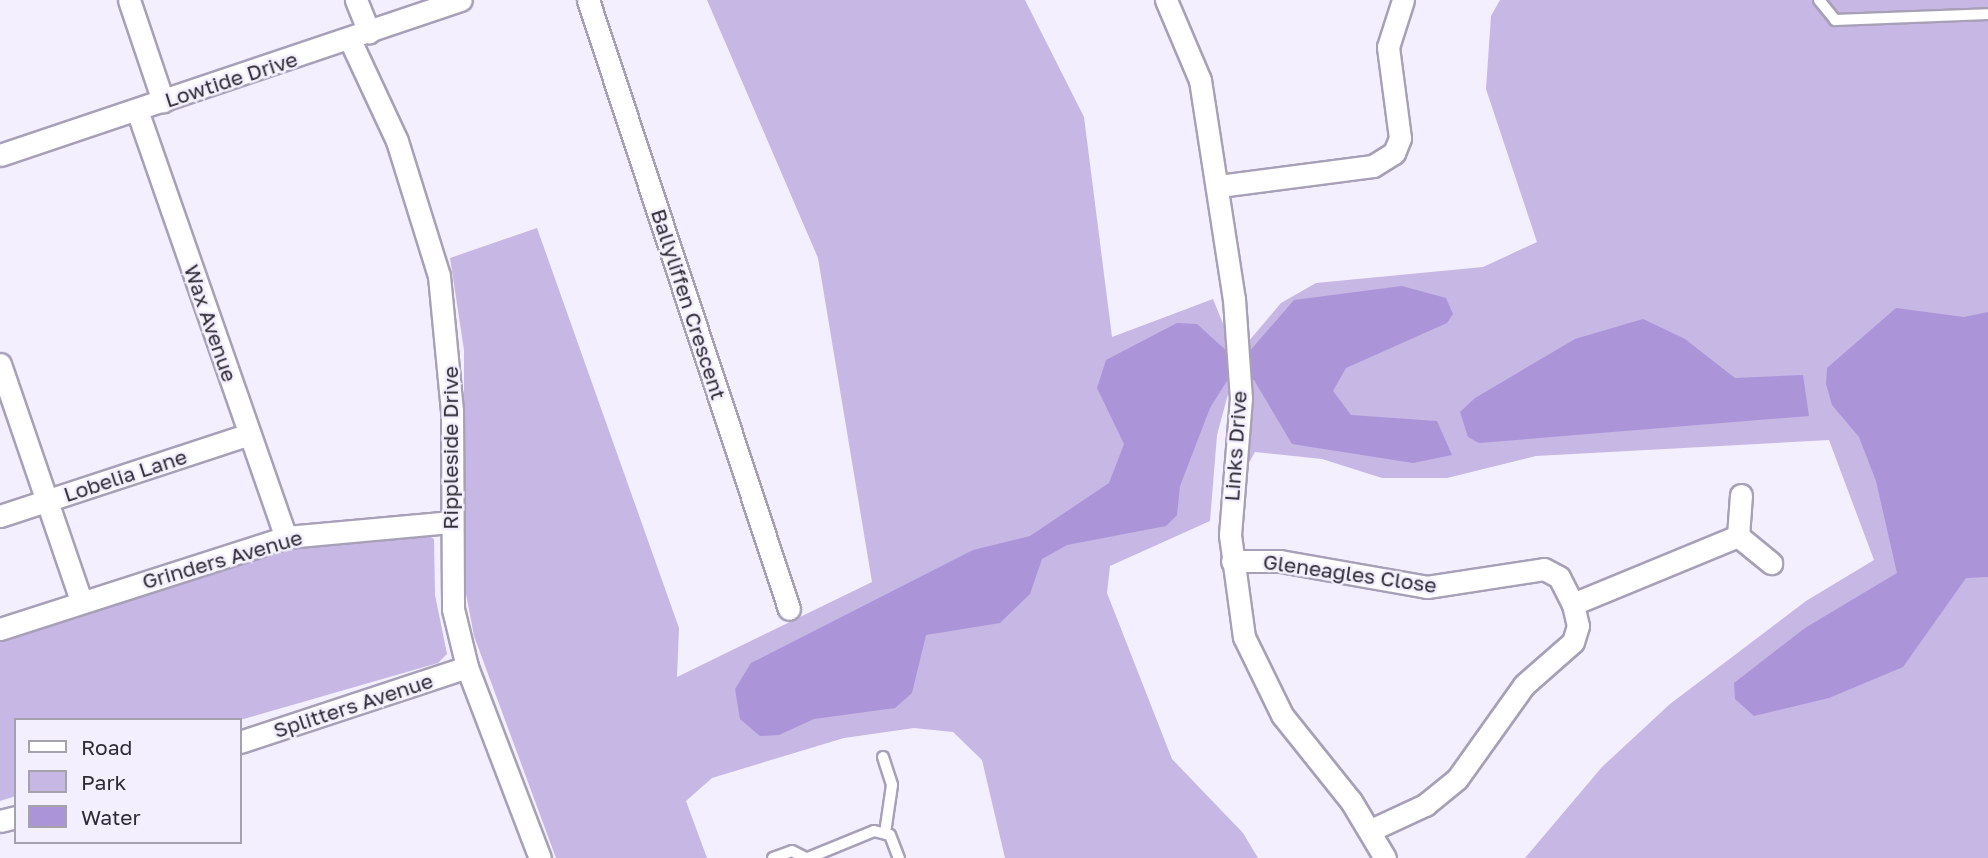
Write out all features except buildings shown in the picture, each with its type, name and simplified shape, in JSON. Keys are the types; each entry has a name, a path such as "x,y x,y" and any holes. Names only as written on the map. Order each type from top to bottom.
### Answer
{"street":[{"path":"129,0 163,101"},
{"name":"Rippleside Drive","path":"356,0 359,37 397,141 439,276 452,399 450,522 453,609 467,667 540,858"},
{"name":"Lowtide Drive","path":"0,155 359,37 461,0"},
{"name":"Ballyliffen Crescent","path":"588,0 789,608"},
{"name":"Links Drive","path":"1166,0 1200,80 1219,186 1241,398 1232,561 1244,637 1282,715 1371,831 1385,858"},
{"path":"1219,186 1373,166 1394,153 1400,138 1388,47 1403,0"},
{"name":"Wax Avenue","path":"137,110 286,537"},
{"path":"0,364 81,601"},
{"name":"Lobelia Lane","path":"0,516 249,434"},
{"path":"1738,536 1741,495"},
{"name":"Grinders Avenue","path":"0,629 286,537 450,522"},
{"path":"1738,536 1771,563"},
{"path":"1573,604 1738,536"},
{"name":"Gleneagles Close","path":"1232,561 1280,561 1427,587 1544,569 1559,577 1573,604 1578,626 1573,642 1524,685 1457,779 1425,805 1371,831"},
{"name":"Splitters Avenue","path":"242,742 467,667"}],"lane":[{"path":"1819,0 1835,20 1988,14"},
{"path":"883,757 892,785 885,833 899,858"},
{"path":"773,858 792,851 807,858 885,833"}],"green space":[{"path":"707,0 1025,0 1084,117 1112,337 1213,299 1230,341 1248,342 1281,303 1316,283 1483,267 1537,242 1486,89 1491,16 1500,0 1988,0 1988,858 1525,858 1602,767 1670,704 1806,601 1874,560 1829,440 1536,456 1447,478 1382,478 1322,459 1255,452 1245,470 1231,383 1217,435 1210,521 1110,566 1107,593 1172,759 1243,833 1258,858 1005,858 982,760 953,732 914,728 844,738 712,778 686,801 707,858 556,858 474,636 464,583 464,350 450,258 537,228 679,628 677,677 872,582 818,258"},
{"path":"423,532 434,539 435,595 447,654 438,663 242,719 14,718 14,797 0,801 0,636 289,544"}],"water":[{"path":"1402,286 1446,298 1453,314 1447,323 1346,368 1333,391 1351,415 1437,421 1452,455 1413,463 1292,444 1254,380 1230,376 1210,408 1180,486 1177,515 1166,526 1067,545 1042,559 1030,594 1000,623 926,635 912,693 895,708 814,719 779,735 760,736 740,719 735,689 751,663 973,550 1030,536 1109,483 1124,444 1097,388 1106,360 1177,323 1197,324 1230,354 1248,353 1294,300"},
{"path":"1896,308 1964,317 1988,312 1988,577 1966,578 1903,667 1829,698 1754,716 1735,699 1734,683 1805,628 1897,573 1876,481 1859,437 1832,405 1826,384 1827,368"},
{"path":"1643,319 1685,339 1735,378 1803,375 1809,416 1479,443 1468,437 1460,412 1475,398 1575,339"}]}
